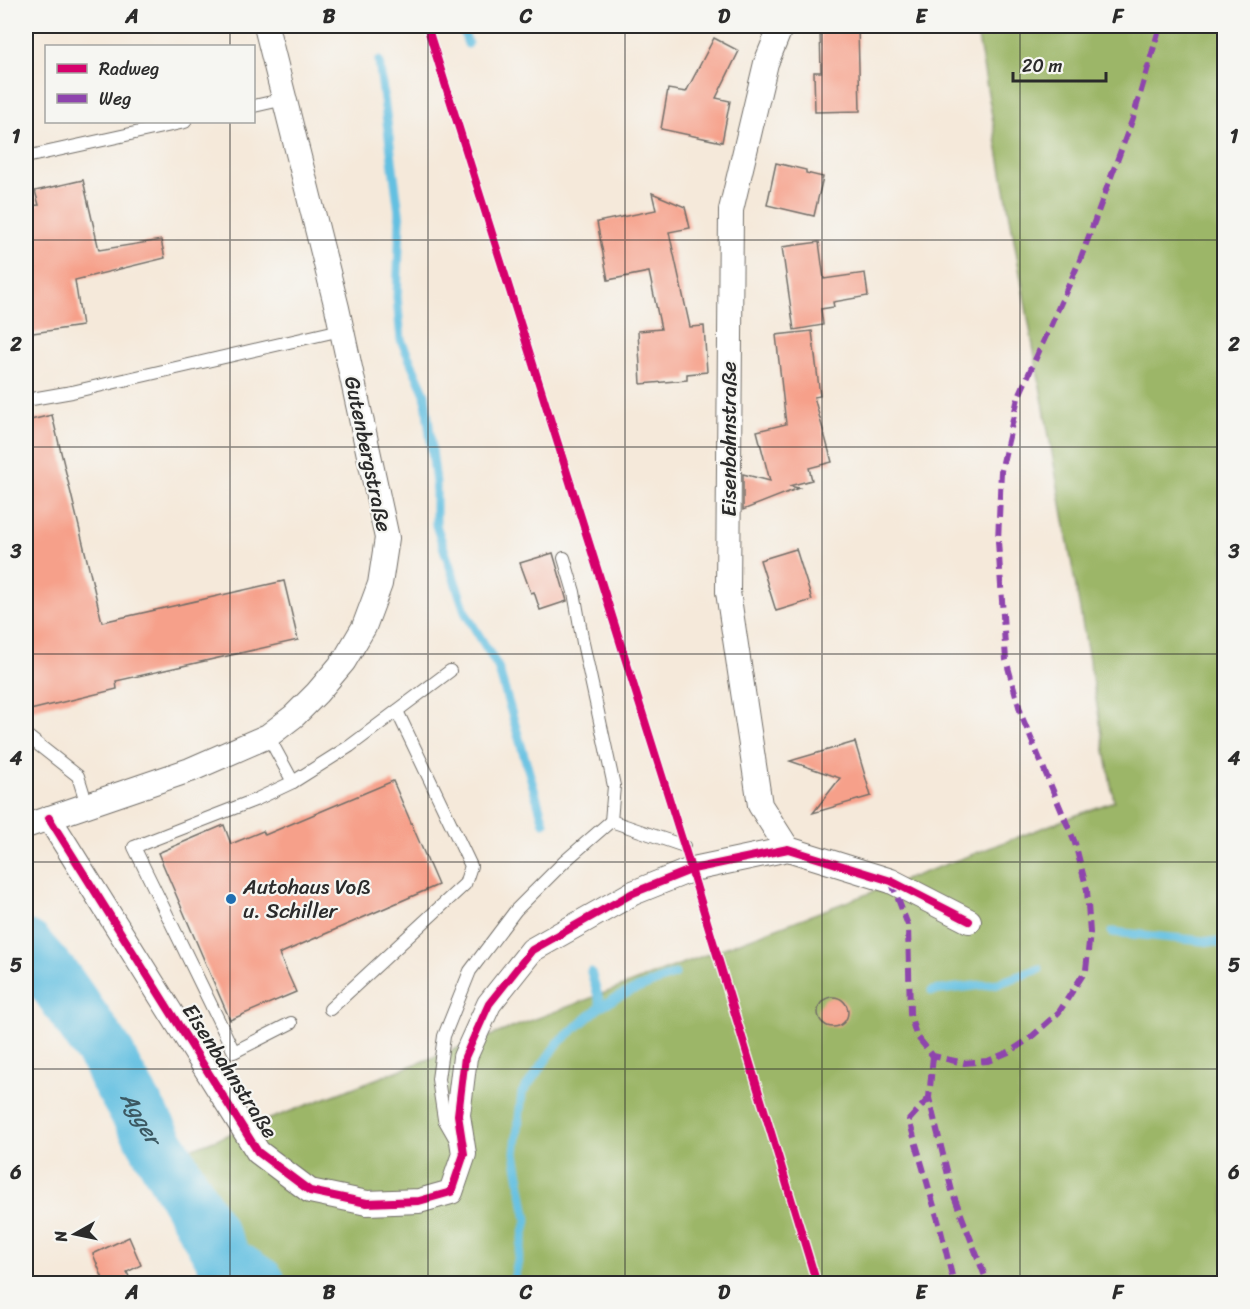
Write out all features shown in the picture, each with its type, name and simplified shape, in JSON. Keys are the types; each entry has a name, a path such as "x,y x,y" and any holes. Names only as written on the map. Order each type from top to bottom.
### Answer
{"street":[{"name":"Gutenbergstraße","path":"26,826 190,770 268,735 294,716 344,661 364,627 380,584 387,538 341,330 266,26"},
{"name":"Eisenbahnstraße","path":"49,818 258,1152 310,1191 367,1203 419,1201 451,1192 464,1154 458,1116 465,1057 489,1004 532,950 633,893 693,869 788,849 760,805 728,591 731,210 766,63 781,26"},
{"path":"788,849 891,881 969,921"}],"lane":[{"path":"255,106 285,99"},
{"path":"26,157 180,123"},
{"path":"26,400 72,392 341,330"},
{"path":"464,1154 444,1119 438,1079 444,1036 470,971 516,910 565,861 611,821 614,786 574,592 564,558"},
{"path":"291,1023 234,1052 134,847 255,800 293,782 350,746 450,671"},
{"path":"330,1009 465,884 471,866 397,711"},
{"path":"26,735 78,776 87,805"},
{"path":"268,735 293,782"},
{"path":"611,821 684,846"}],"green space":[{"path":"976,26 1224,26 1224,1283 237,1283 198,1269 185,1151 1114,801"}],"building":[{"path":"820,26 858,26 860,111 815,112 814,72 821,72"},
{"path":"714,38 739,51 716,98 730,101 722,142 661,129 668,89 686,92"},
{"path":"776,163 806,170 806,173 823,177 814,216 767,205"},
{"path":"83,180 99,250 161,240 165,258 75,280 82,326 26,334 26,206 39,205 35,191"},
{"path":"652,193 685,207 690,228 669,232 690,327 704,326 707,372 687,374 687,380 641,384 638,331 661,329 649,272 608,280 597,222 656,210"},
{"path":"819,242 824,279 865,273 868,296 833,302 834,307 821,309 823,325 794,330 782,247"},
{"path":"812,331 820,396 814,397 832,462 809,468 812,480 789,486 799,488 743,510 743,474 770,481 757,431 786,424 776,335"},
{"path":"52,415 102,622 284,581 298,640 116,681 117,689 26,711 26,421"},
{"path":"796,549 812,600 776,611 760,560"},
{"path":"553,553 567,601 540,610 520,563"},
{"path":"855,742 871,796 813,813 840,778 790,761"},
{"path":"393,781 438,885 279,954 296,992 230,1020 158,853 224,825 231,844 263,831 265,835"},
{"path":"833,997 844,1001 848,1012 844,1023 833,1027 822,1023 818,1012 822,1001"},
{"path":"129,1237 141,1265 127,1272 132,1284 105,1284 93,1254"}],"waterway":[{"path":"462,26 468,44"},
{"path":"379,61 400,220 397,297 401,340 425,394 436,483 436,525 466,614 498,667 544,823"},
{"path":"1112,932 1224,943"},
{"name":"Agger","path":"26,948 56,982 108,1057 227,1264 258,1284"},
{"path":"932,991 999,983 1039,969"},
{"path":"513,1284 527,1220 515,1153 522,1093 558,1043 601,1006 591,972"},
{"path":"601,1006 675,974"}],"marked path":[{"path":"891,881 908,925 910,1014 916,1035 933,1056 964,1063 988,1061 1011,1051 1029,1039 1059,1012 1086,970 1090,933 1087,890 1075,843 1022,717 1006,660 998,541 1001,471 1018,398 1080,260 1133,118 1160,26"},
{"path":"933,1056 929,1098 952,1191 988,1284"},
{"path":"929,1098 909,1120 954,1284"}],"cycle path":[{"path":"427,26 684,846 817,1284"},
{"path":"49,818 258,1152 310,1191 367,1203 419,1201 451,1192 464,1154 458,1115 465,1057 489,1004 532,950 633,893 693,869 788,849 891,881 969,921"}],"place":[{"name":"Autohaus Voß u. Schiller","path":"231,899"}]}
